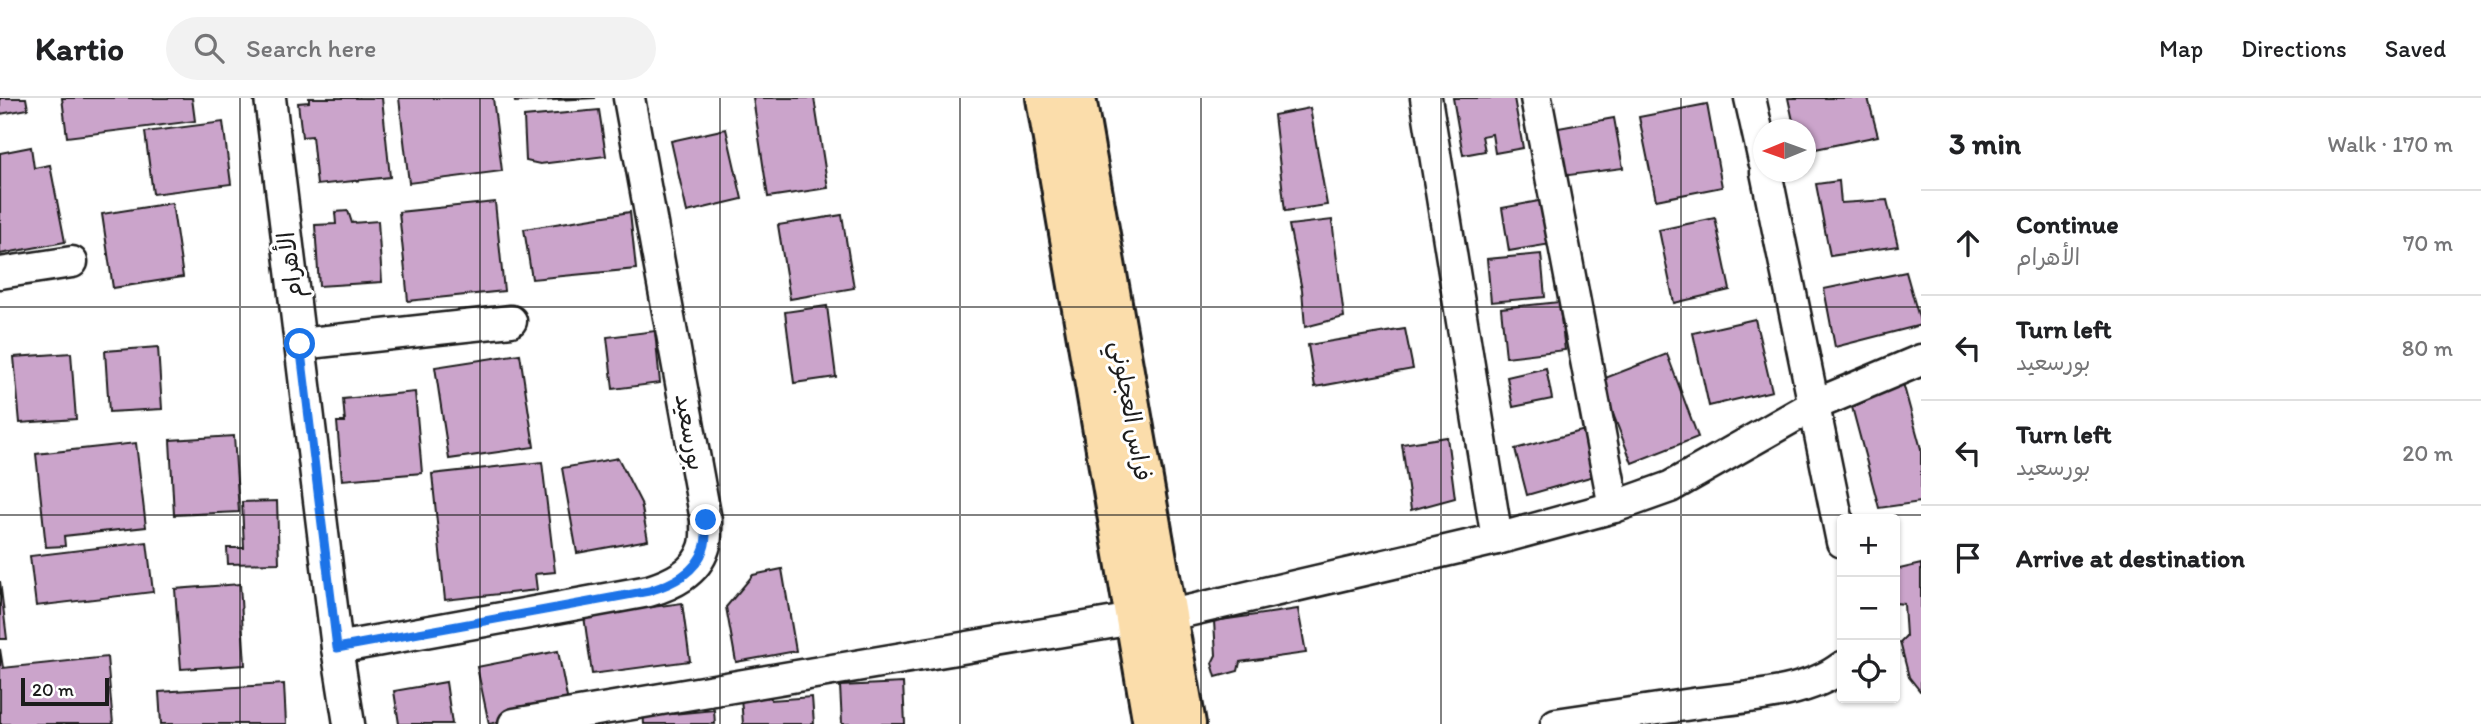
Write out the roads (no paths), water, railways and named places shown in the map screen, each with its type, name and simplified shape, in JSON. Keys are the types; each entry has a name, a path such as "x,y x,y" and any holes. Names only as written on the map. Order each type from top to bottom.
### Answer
{"main road":[{"name":"فراس العجلوني","path":"1046,98 1150,618 1186,724"},
{"name":"فراس العجلوني","path":"1076,98 1150,618 1153,724"}],"street":[{"name":"الأهرام","path":"270,98 337,648 349,724"},
{"name":"بورسعيد","path":"337,648 649,591 671,585 688,573 704,548 706,520 629,98"},
{"path":"1426,98 1497,539"},
{"path":"1536,98 1614,507"},
{"path":"1750,98 1754,119"},
{"path":"1768,182 1837,518"},
{"path":"0,273 72,262"},
{"path":"300,344 511,321"},
{"path":"514,724 1150,618 1497,539 1614,507 1670,487 1814,405 1921,360"},
{"path":"1556,724 1772,692 1813,684 1837,671"}]}
